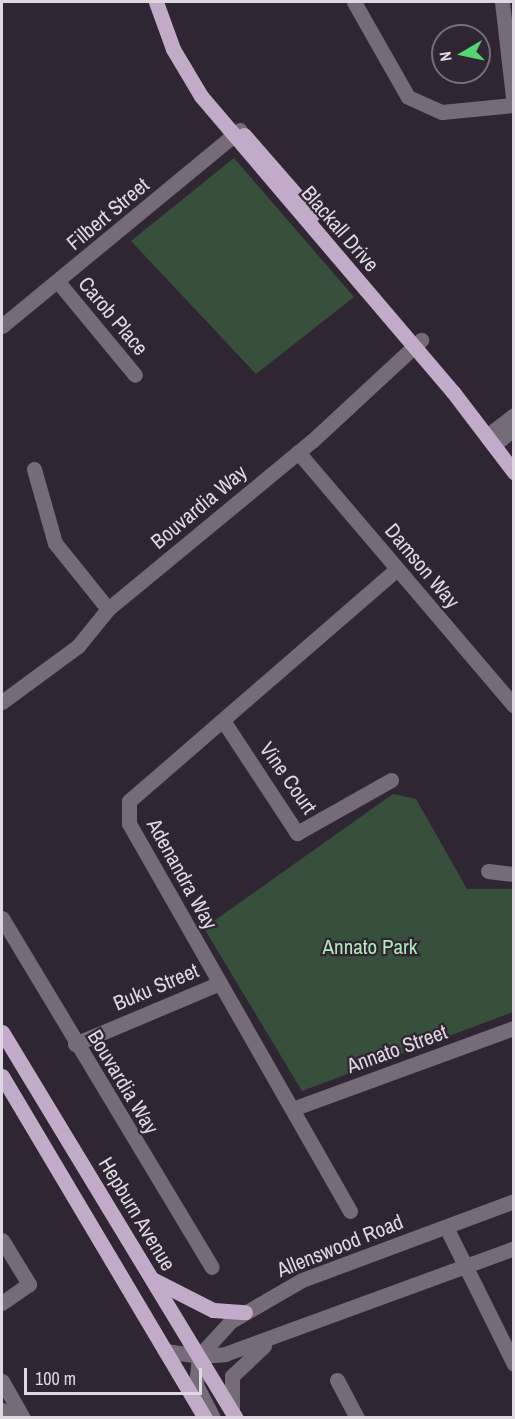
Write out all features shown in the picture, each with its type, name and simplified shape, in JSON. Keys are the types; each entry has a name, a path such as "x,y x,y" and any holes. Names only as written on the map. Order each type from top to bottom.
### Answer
{"main road":[{"name":"Blackall Drive","path":"156,2 184,69 236,133 418,344 494,438 513,456"},
{"name":"Blackall Drive","path":"166,2 203,84 236,133"},
{"name":"Blackall Drive","path":"494,438 513,472"},
{"name":"Hepburn Avenue","path":"2,1032 234,1414"},
{"path":"2,1076 205,1418"},
{"path":"152,1278 213,1310 244,1312"}],"street":[{"path":"354,2 408,97 442,112 513,105 502,2"},
{"name":"Filbert Street","path":"2,326 59,283 236,133"},
{"name":"Carob Place","path":"59,283 135,375"},
{"name":"Bouvardia Way","path":"2,702 78,646 108,609 298,452 418,344"},
{"path":"494,438 513,415"},
{"path":"494,438 513,428"},
{"name":"Damson Way","path":"298,452 513,706"},
{"path":"34,469 55,543 108,609"},
{"name":"Adenandra Way","path":"350,1211 295,1108 129,824 129,801 224,722 397,569"},
{"name":"Vine Court","path":"224,722 297,833 391,780"},
{"path":"488,871 513,874"},
{"name":"Bouvardia Way","path":"2,918 75,1044 212,1267"},
{"name":"Buku Street","path":"75,1044 220,983"},
{"name":"Annato Street","path":"295,1108 513,1028"},
{"name":"Allenswood Road","path":"200,1356 214,1336 244,1312 302,1280 513,1201"},
{"path":"446,1227 513,1364"},
{"path":"2,1239 29,1284 2,1303"},
{"path":"165,1351 200,1356 274,1339 513,1248"},
{"path":"234,1414 229,1384 236,1369 274,1339"},
{"path":"200,1356 196,1385 213,1418"},
{"path":"337,1380 357,1418"},
{"path":"2,1381 23,1418"},
{"path":"2,1410 6,1418"}],"green space":[{"path":"234,158 354,297 256,374 131,241"},
{"name":"Annato Park","path":"393,794 416,799 467,889 513,889 513,1012 302,1091 204,928"}]}
